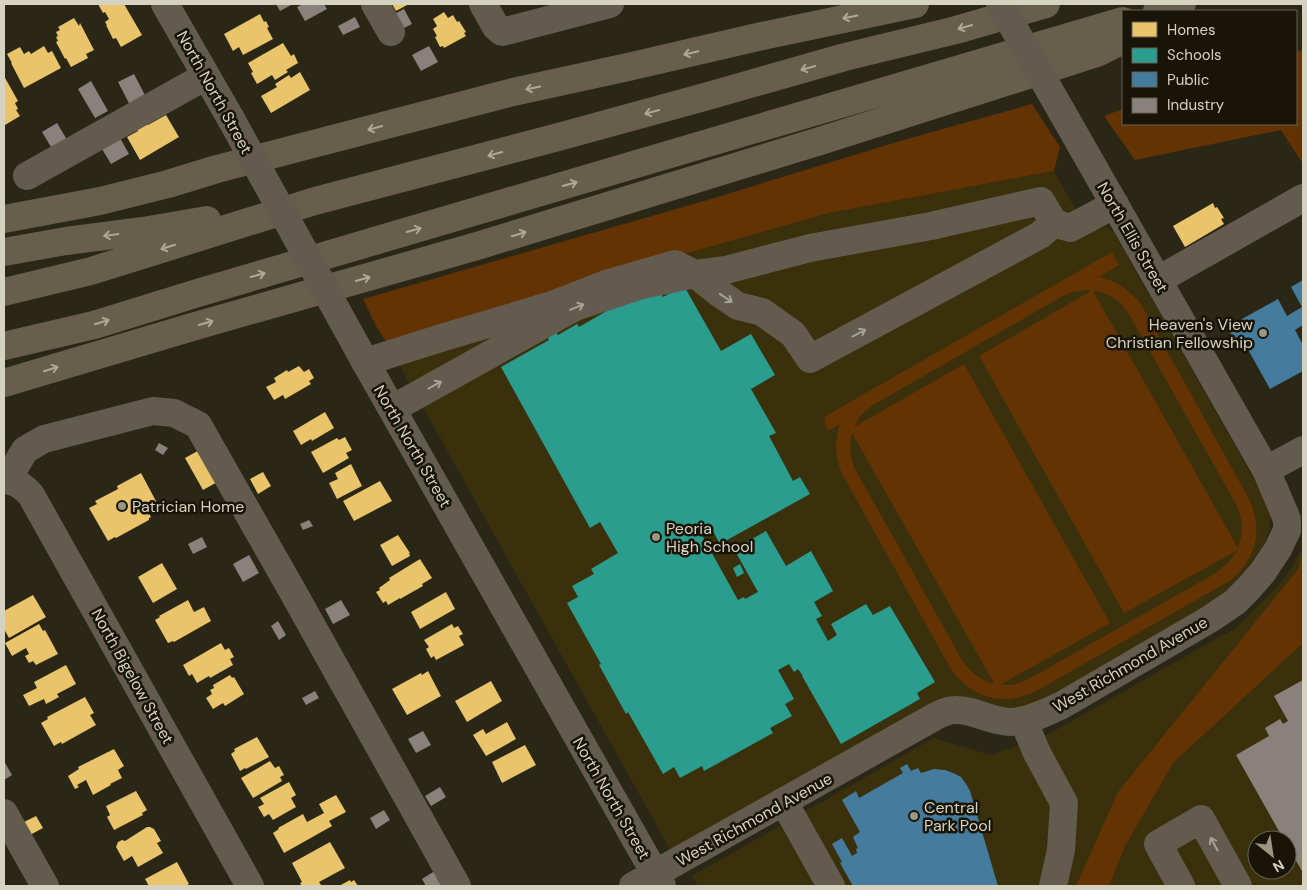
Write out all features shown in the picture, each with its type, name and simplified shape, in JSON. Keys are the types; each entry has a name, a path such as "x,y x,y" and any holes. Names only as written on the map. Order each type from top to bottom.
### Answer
{"highway":[{"path":"4,219 100,201 513,92 915,4"},
{"path":"4,292 91,271 314,201 580,131 845,58 956,30 1046,4"},
{"path":"1160,10 1182,4"},
{"path":"1188,10 1202,4"},
{"path":"4,346 94,325 220,286 1122,21"},
{"path":"4,383 477,246 820,141 1096,53 1122,40"},
{"path":"4,252 66,241 143,231 314,201"}],"street":[{"name":"North North Street","path":"165,4 392,409 650,882"},
{"path":"375,4 391,32"},
{"path":"483,4 496,27 502,32 610,4"},
{"name":"North Ellis Street","path":"1000,4 1266,470"},
{"path":"27,176 206,76"},
{"path":"1158,280 1303,198"},
{"path":"392,409 574,307 642,285 695,274 726,270 810,248 932,226 1041,201 1054,223 1070,228 1115,204"},
{"path":"364,360 533,311 606,284 675,264 695,274 738,306 762,312 793,334 810,359 1040,236 1054,223"},
{"path":"5,480 25,450 44,440 153,411 174,413 198,425 457,886"},
{"path":"1266,470 1303,450"},
{"name":"West Richmond Avenue","path":"650,882 784,802 936,716 954,710 968,711 999,721 1013,722 1037,716 1087,691 1210,619 1235,602 1262,573 1278,549 1287,530 1284,512 1266,470"},
{"name":"North Bigelow Street","path":"5,480 15,482 24,487 31,495 250,886"},
{"path":"1023,720 1037,753 1064,803 1061,850 1053,886"},
{"path":"784,802 831,886"},
{"path":"4,813 45,886"},
{"path":"1181,886 1158,844 1201,819 1238,886"}],"shaded area":[{"path":"1303,50 1303,164 1281,130 1135,160 1104,116 1122,109 1122,125 1297,125 1297,52"},
{"path":"1032,104 1060,147 1054,171 829,213 603,277 387,343 376,326 363,299 711,199 900,141"},
{"path":"1054,171 1088,232 1107,227 1114,233 1246,465 1271,513 1269,532 1265,542 1230,592 1059,694 1013,710 968,704 671,851 387,343 603,277 829,213"},
{"path":"1112,252 1119,265 1099,277 1122,287 1141,304 1250,501 1256,523 1255,544 1240,572 1231,580 1038,690 1014,698 991,698 971,689 952,671 842,474 836,449 840,424 827,431 824,417","holes":["1091,291 979,356 1124,613 1238,550 1229,562 1216,573 1027,680 1013,685 1000,685 1110,623 964,364 854,427 861,415 873,405 1073,292","1093,291 1104,293 1114,298 1130,316 1238,508 1242,528 1238,548","852,433 993,684 975,675 962,660 854,467 850,450"]},
{"path":"1303,545 1303,643 1173,763 1125,846 1109,886 1076,886 1118,792 1299,568"},
{"path":"1303,547 1303,886 698,886 692,876 934,738 991,755 1047,735 1237,627 1286,577"}],"building: Homes":[{"path":"98,4 124,4 142,35 121,47 116,38 113,39 105,22 109,19"},
{"path":"392,4 409,4 396,11"},
{"path":"444,12 448,18 453,15 457,22 459,21 466,32 464,33 466,36 444,48 443,46 440,47 435,37 437,36 433,29 437,26 433,19"},
{"path":"260,14 264,22 266,21 269,27 267,28 273,39 243,55 239,47 233,51 224,34"},
{"path":"74,18 79,26 80,23 94,50 86,54 88,58 71,67 56,42 58,41 56,37 58,36 56,32 60,30 58,27"},
{"path":"283,43 291,56 294,54 298,63 286,70 288,72 275,80 272,75 257,84 248,63"},
{"path":"44,46 48,53 52,51 61,68 24,88 7,54 20,47 24,54 29,51 31,54"},
{"path":"300,72 310,90 271,113 261,96 277,87 275,84 289,75 291,78"},
{"path":"4,76 18,101 15,103 18,109 16,110 20,116 5,125 4,122"},
{"path":"166,115 179,137 140,160 127,137 138,131 136,127 146,122 148,125"},
{"path":"1213,203 1224,218 1221,219 1224,224 1185,247 1173,226"},
{"path":"299,366 304,372 309,369 314,378 309,381 311,384 285,399 283,395 274,400 266,387 276,382 274,378 287,370 288,372"},
{"path":"325,412 334,428 301,445 293,431"},
{"path":"345,437 352,450 346,453 349,458 323,473 311,452 337,438 339,440"},
{"path":"203,448 221,480 203,490 185,458"},
{"path":"351,464 362,486 337,499 329,483 338,479 335,473"},
{"path":"263,472 271,486 258,494 250,479"},
{"name":"Patrician Home","path":"141,473 157,503 146,508 151,517 149,520 108,541 89,508 97,504 95,501 118,489 117,486"},
{"path":"380,481 392,501 354,521 343,501"},
{"path":"398,535 410,556 392,566 380,545"},
{"path":"420,559 432,578 422,584 423,586 400,599 388,605 386,601 383,603 376,592 380,590 379,588 390,580 389,578"},
{"path":"162,563 177,589 153,603 138,577"},
{"path":"446,592 455,609 420,629 411,612"},
{"path":"33,595 46,617 9,638 4,629 4,611"},
{"path":"188,600 194,612 204,607 211,621 174,642 168,643 155,620"},
{"path":"39,624 43,631 45,630 58,654 36,665 33,661 29,663 25,656 29,654 26,648 12,656 5,643"},
{"path":"452,624 454,628 458,626 463,634 459,636 464,645 436,660 434,656 431,658 426,649 429,647 424,640"},
{"path":"221,643 225,650 229,648 234,657 230,659 233,665 197,683 192,674 189,676 183,665"},
{"path":"66,665 76,684 57,694 59,697 46,704 44,699 29,706 23,695 37,688 34,682"},
{"path":"428,671 441,696 407,715 392,689"},
{"path":"230,675 232,678 234,677 244,694 225,706 223,703 213,709 206,698 212,694 210,690 214,688 213,685"},
{"path":"491,681 502,701 467,722 455,701"},
{"path":"85,697 94,713 90,715 96,725 62,744 61,742 54,746 41,723 48,719 47,717"},
{"path":"507,722 516,739 486,756 473,735 483,729 486,734"},
{"path":"257,737 269,757 240,771 231,754 235,751 234,749"},
{"path":"525,745 536,765 502,783 492,762"},
{"path":"114,749 124,766 118,770 122,778 93,795 86,780 77,785 79,787 75,789 68,776 79,769 78,767"},
{"path":"270,761 275,768 279,766 284,775 280,777 282,781 253,798 241,778"},
{"path":"289,782 296,795 291,798 296,807 273,820 269,814 264,817 258,807 264,804 260,798"},
{"path":"136,791 147,810 142,813 143,815 114,830 107,817 110,815 106,806"},
{"path":"336,795 346,812 329,821 332,826 284,853 273,833 278,828 303,814 307,822 324,813 319,804"},
{"path":"36,816 43,828 28,836 22,823"},
{"path":"147,827 154,829 161,841 157,843 163,853 138,867 132,856 124,861 116,847 118,842 125,841"},
{"path":"330,842 345,868 319,882 321,885 319,886 302,886 300,883 302,882 292,863"},
{"path":"177,862 189,884 185,886 149,886 145,879"},
{"path":"350,880 351,882 354,880 358,886 339,886"}],"building: Schools":[{"name":"Peoria High School","path":"684,286 721,351 751,334 775,375 751,389 776,433 769,436 793,481 800,477 810,494 720,544 709,524 699,530 738,600 744,597 745,599 758,592 734,549 766,531 786,566 811,551 833,591 814,602 822,616 816,619 828,641 837,635 831,624 866,604 873,615 890,606 935,682 917,693 920,699 841,744 803,676 798,669 794,672 789,664 778,670 794,699 785,704 792,716 770,728 773,733 704,771 702,766 680,778 674,767 663,774 628,712 626,714 567,603 578,597 572,586 594,574 591,569 618,553 600,522 590,528 501,367 549,340 547,336 555,331 558,335 577,324 579,327 617,305 661,293 663,297"},
{"path":"740,564 744,573 737,577 733,568"}],"building: Public":[{"name":"Heaven's View Christian Fellowship","path":"1303,280 1303,325 1295,330 1303,345 1303,371 1270,389 1240,335 1234,339 1228,329 1233,324 1278,299 1287,316 1302,307 1291,287"},
{"name":"Central Park Pool","path":"907,764 911,771 918,768 921,773 934,769 945,770 961,777 970,791 998,886 853,886 832,844 842,838 852,856 857,853 856,849 858,848 853,837 860,832 842,800 856,791 859,798 903,773 900,768"}],"building: Industry":[{"path":"276,4 293,4 280,11"},
{"path":"303,4 324,4 327,9 305,21 297,7"},
{"path":"404,9 412,24 398,31 390,16"},
{"path":"355,17 360,27 343,35 338,26"},
{"path":"429,46 438,62 421,71 412,55"},
{"path":"134,74 148,101 132,109 118,82"},
{"path":"91,81 108,111 95,118 78,89"},
{"path":"57,123 69,143 51,147 42,132"},
{"path":"120,138 129,154 111,164 102,149"},
{"path":"159,443 168,448 163,455 155,450"},
{"path":"309,520 313,526 303,530 300,524"},
{"path":"202,537 207,547 193,554 188,544"},
{"path":"249,555 259,573 243,582 233,564"},
{"path":"341,600 350,615 333,624 325,609"},
{"path":"278,621 286,635 279,640 271,626"},
{"path":"1303,680 1302,871 1297,862 1297,830 1278,830 1236,755 1269,736 1265,728 1280,719 1283,724 1288,721 1274,696"},
{"path":"315,691 319,698 306,705 302,698"},
{"path":"423,731 431,745 416,753 408,739"},
{"path":"4,761 12,775 4,780"},
{"path":"440,787 446,797 431,806 425,796"},
{"path":"384,810 390,820 376,829 370,818"},
{"path":"438,869 449,886 426,886 422,879"}],"place":[{"name":"Heaven's View Christian Fellowship","path":"1263,333"},
{"name":"Patrician Home","path":"122,506"},
{"name":"Peoria High School","path":"656,537"},
{"name":"Central Park Pool","path":"914,816"}]}
